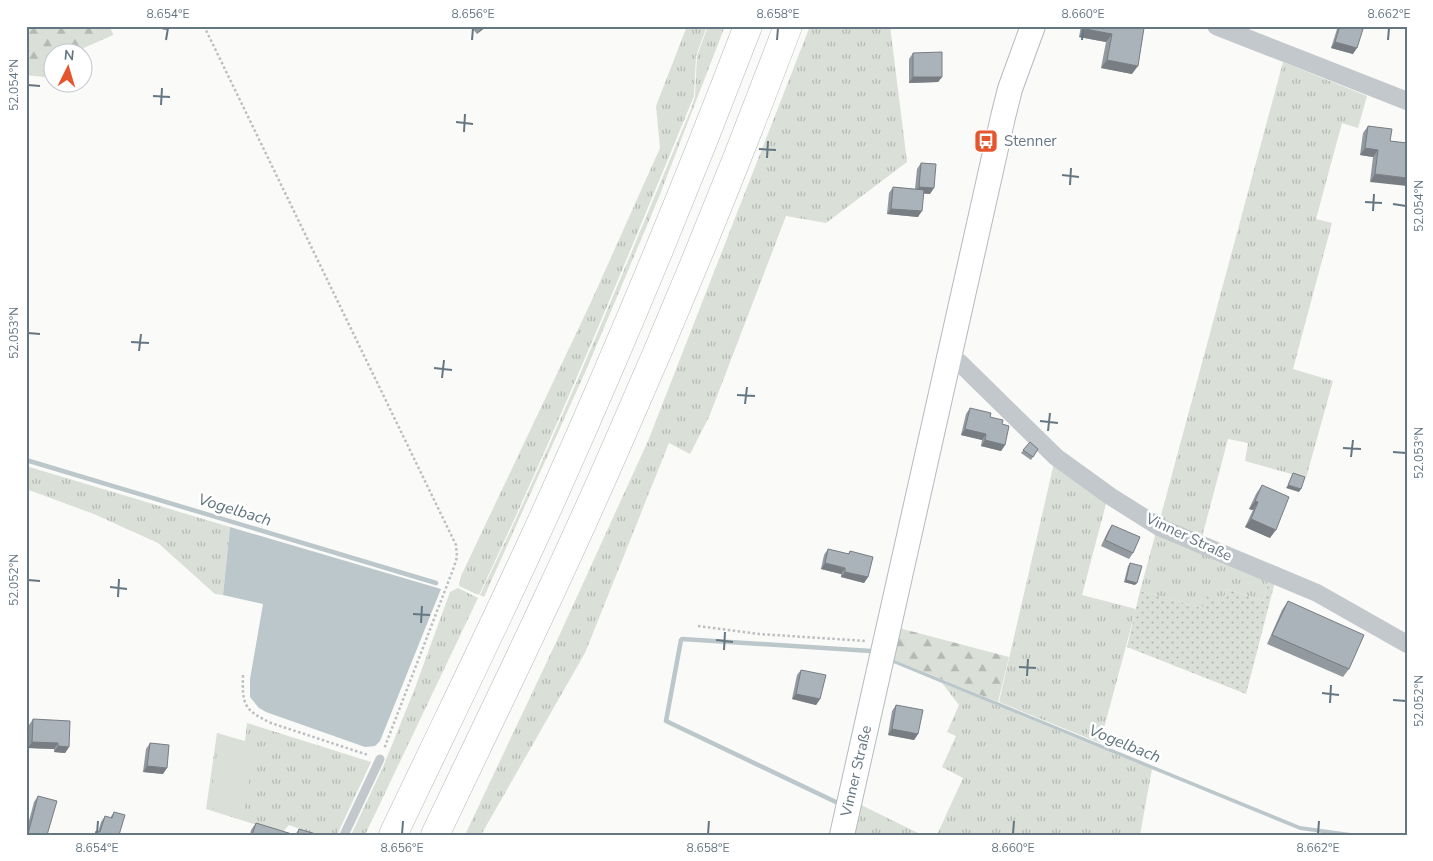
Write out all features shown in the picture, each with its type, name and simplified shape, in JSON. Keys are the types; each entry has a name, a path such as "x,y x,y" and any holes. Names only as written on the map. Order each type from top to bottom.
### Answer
{"highway":[{"path":"393,835 504,604 563,475 679,200 748,26"},
{"path":"435,835 552,590 617,446 725,190 788,26"}],"street":[{"name":"Vinner Straße","path":"842,835 1003,117 1010,89 1033,26"},
{"path":"1216,26 1407,101"},
{"name":"Vinner Straße","path":"949,357 959,362 1056,457 1110,496 1159,527 1317,593 1407,644"}],"lane":[{"path":"344,835 380,759"}],"path":[{"path":"204,26 456,545 457,556 452,576 380,759 271,723 257,716 246,706 243,696 243,675"},
{"path":"698,626 759,634 885,642"}],"green space":[{"path":"26,26 110,26 113,35 92,44 92,42 42,42 42,77 26,75"},
{"path":"687,26 707,26 696,56 694,96 563,409 479,595 459,586 461,576 591,302 660,148 656,106"},
{"path":"708,26 725,26 659,197 587,368 484,597 480,595 563,414 691,109 695,96 697,56"},
{"path":"810,26 890,26 907,162 826,223 786,216 709,417 690,454 669,443 585,653 481,835 465,835 648,441"},
{"path":"1283,62 1367,96 1358,128 1342,123 1316,219 1332,223 1293,369 1333,381 1306,478 1245,461 1248,443 1228,439 1202,537 1160,519"},
{"path":"1054,463 1107,500 1082,595 1136,609 1100,743 999,702"},
{"path":"26,466 230,527 223,595 215,594 158,543 94,514 26,489"},
{"path":"1156,532 1269,580 1263,601 1227,589 1222,602 1202,608 1140,591"},
{"path":"1269,580 1275,582 1246,694 1127,647 1140,591 1202,608 1207,596 1222,602 1227,589 1263,601"},
{"path":"458,588 478,598 365,835 351,835 383,767 415,688 450,592"},
{"path":"899,628 1009,657 998,702 892,659"},
{"path":"942,683 1152,769 1140,835 937,835 963,778 942,767 956,736 947,732 959,705"},
{"path":"247,723 371,762 337,835 317,835 289,825 282,833 206,809 217,733 245,741"},
{"path":"219,736 255,747 243,818 210,807"},
{"path":"859,804 922,835 852,835"}],"shaded area":[{"path":"230,527 441,589 380,741 375,746 365,747 266,712 259,708 250,697 250,679 263,604 223,595"},
{"path":"892,659 1300,826 1365,835 1338,835 1300,830 891,662"}],"building":[{"path":"1085,26 1134,26 1144,28 1138,66 1107,60 1112,34 1085,29"},
{"path":"1340,26 1352,26 1363,29 1357,48 1335,42"},
{"path":"942,52 942,77 913,77 913,53"},
{"path":"1368,126 1392,129 1390,141 1407,143 1407,178 1375,174 1378,150 1365,148"},
{"path":"921,163 936,164 934,188 919,187"},
{"path":"893,187 924,190 922,211 891,209"},
{"path":"970,408 991,413 990,417 1003,420 1002,424 1009,426 1005,445 985,440 986,434 965,429"},
{"path":"1030,442 1038,449 1033,457 1023,450"},
{"path":"1293,473 1305,477 1301,489 1288,485"},
{"path":"1262,485 1289,497 1276,530 1251,519 1258,502 1255,501"},
{"path":"1112,525 1140,537 1133,553 1105,540"},
{"path":"828,549 849,554 850,551 873,557 868,577 845,572 845,568 825,563"},
{"path":"1130,563 1142,566 1137,583 1126,580"},
{"path":"1288,601 1364,635 1349,669 1272,635"},
{"path":"801,670 826,675 820,699 796,694"},
{"path":"896,705 923,710 918,734 892,729"},
{"path":"33,719 70,721 69,747 58,746 58,743 32,742"},
{"path":"150,743 169,745 167,768 147,766"},
{"path":"38,796 57,801 47,835 28,834"},
{"path":"114,812 125,815 119,835 95,835 96,831 100,832 105,816 112,818"},
{"path":"256,823 295,835 252,835"},
{"path":"299,829 319,835 297,835"}],"waterway":[{"name":"Vogelbach","path":"26,460 436,583"},
{"name":"Vogelbach","path":"682,639 871,651"},
{"path":"681,640 666,721 840,804"}],"place":[{"name":"Stenner","path":"986,141"}]}
